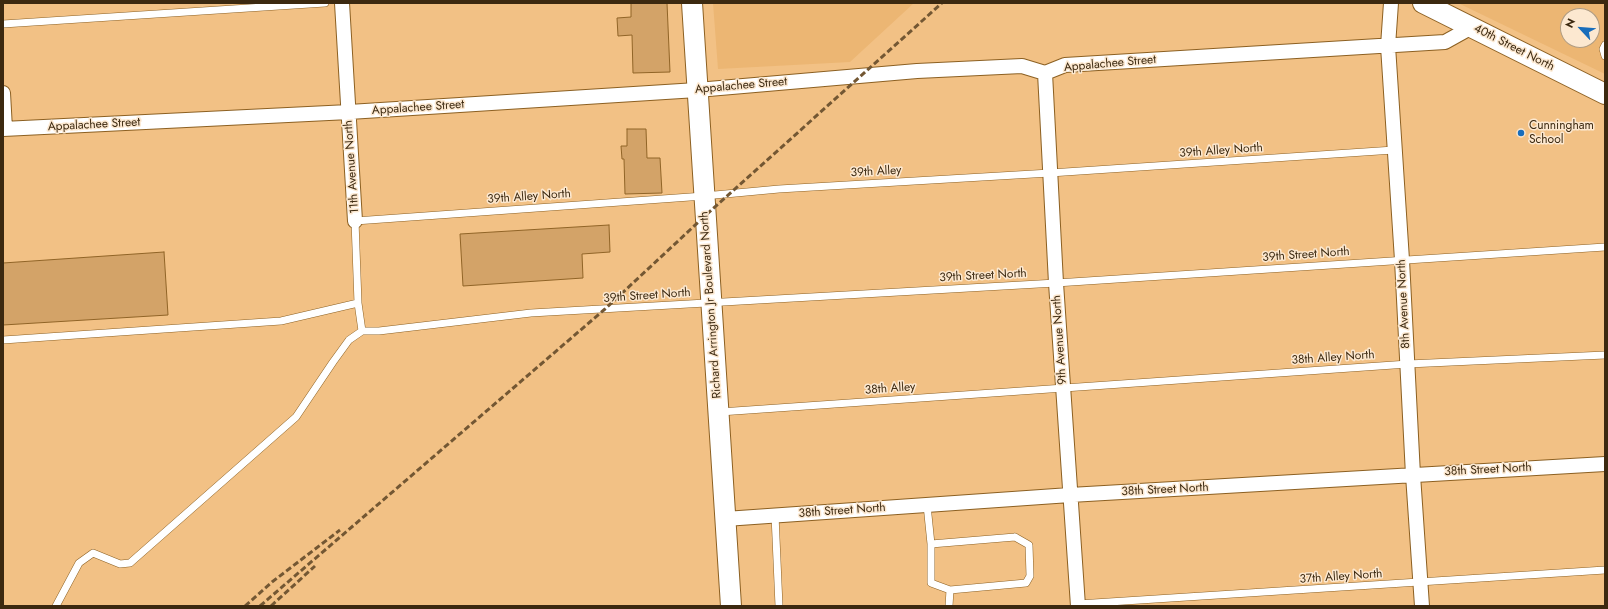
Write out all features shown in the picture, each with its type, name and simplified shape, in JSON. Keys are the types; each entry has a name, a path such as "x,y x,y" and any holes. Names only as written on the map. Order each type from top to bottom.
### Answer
{"street":[{"name":"11th Avenue North","path":"342,3 355,221"},
{"name":"Richard Arrington Jr Boulevard North","path":"692,3 731,606"},
{"name":"8th Avenue North","path":"1391,3 1388,46 1422,606"},
{"name":"40th Street North","path":"1423,3 1605,94"},
{"name":"Appalachee Street","path":"4,129 349,112 698,90 917,71 1022,66 1045,73 1065,65 1445,42 1472,27"},
{"name":"9th Avenue North","path":"1045,73 1056,283 1078,605"},
{"path":"3,93 4,129"},
{"name":"38th Street North","path":"725,518 1070,495 1605,464"}],"lane":[{"path":"3,24 325,3"},
{"path":"1605,45 1603,48 1605,56"},
{"name":"39th Alley North","path":"1050,173 1394,150"},
{"name":"39th Alley","path":"704,196 779,189 1050,173"},
{"name":"39th Alley North","path":"355,221 704,196"},
{"name":"11th Avenue North","path":"355,221 358,303 362,331"},
{"name":"39th Street North","path":"362,331 379,331 531,313 1056,283 1605,247"},
{"path":"3,340 281,321 358,303"},
{"path":"56,606 79,563 93,554 120,564 130,563 296,417 349,340 362,331"},
{"name":"38th Alley North","path":"1064,388 1408,364 1605,355"},
{"name":"38th Alley","path":"718,412 1064,388"},
{"path":"927,505 931,583 950,590 1026,583 1030,576 1029,545 1015,537 930,544"},
{"path":"775,515 778,606"},
{"name":"37th Alley North","path":"1078,605 1605,570"},
{"path":"949,606 950,590"}],"shaded area":[{"path":"713,3 914,3 850,62 718,69"},
{"path":"1458,3 1605,3 1605,74"}],"building":[{"path":"631,3 667,3 670,72 633,73 632,35 618,36 617,18 631,17"},
{"path":"627,129 646,129 647,158 660,158 662,193 625,194 624,159 622,159 621,146 627,146"},
{"path":"609,225 610,252 582,254 583,278 463,286 460,234"},
{"path":"164,252 168,315 3,325 3,263"}],"railway":[{"path":"260,606 605,309 706,215 942,3"},
{"path":"245,606 272,582 340,530"},
{"path":"271,606 315,566"}],"place":[{"name":"Cunningham School","path":"1521,133"}]}
